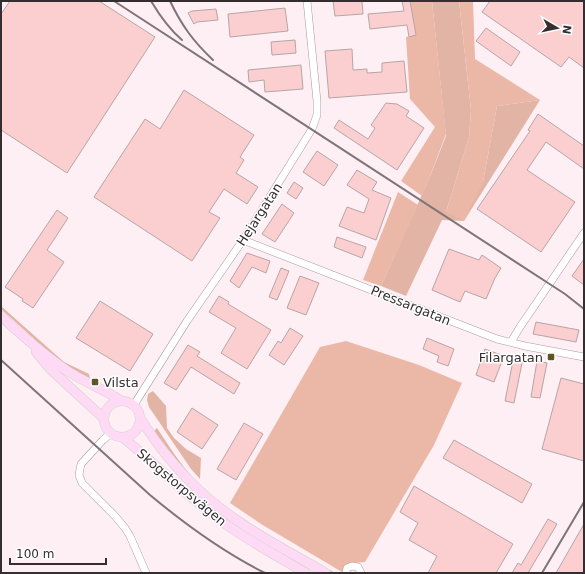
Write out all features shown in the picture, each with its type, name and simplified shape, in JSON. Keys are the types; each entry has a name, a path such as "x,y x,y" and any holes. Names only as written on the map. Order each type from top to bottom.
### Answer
{"main road":[{"path":"1,316 23,337 63,368 120,400 128,402 138,410 140,418 136,430 128,435 116,436 106,427 104,414 113,402 120,400"},
{"path":"23,337 50,369 104,419"},
{"name":"Skogstorpsvägen","path":"140,418 180,471 210,500 230,516 252,530 326,573"},
{"name":"Skogstorpsvägen","path":"122,436 198,503 230,528 306,573"}],"street":[{"name":"Hejargatan","path":"134,406 187,321 243,240 315,123 317,115 317,101 307,1"},
{"path":"511,342 520,326 584,233"},
{"name":"Pressargatan","path":"243,240 497,338 526,346 584,357"},
{"path":"111,433 102,440 81,464 79,475 82,483 125,528 146,573"},
{"path":"346,573 347,568 352,566 358,567 361,573"}],"shaded area":[{"path":"410,1 432,1 446,134 422,196 401,181 435,127 410,99 406,37 416,35"},
{"path":"432,1 459,1 471,110 469,137 446,212 483,182 497,106 540,100 464,221 442,220 406,296 381,286 429,179 446,136"},
{"path":"459,1 473,1 475,59 540,100 497,106 483,182 464,221 446,212 469,137 471,110"},
{"path":"398,192 418,205 381,286 363,280"},
{"path":"1,306 64,362 89,374 90,379 89,380 62,363 1,309"},
{"path":"346,341 419,365 462,383 434,445 365,562 345,565 342,572 261,524 230,503 320,347"},
{"path":"153,391 166,406 167,428 174,438 186,449 201,458 200,479 191,469 149,407 147,400 148,394"},
{"path":"157,428 184,468 198,484 210,494 252,524 335,573 331,573 243,521 202,490 152,433"}],"building":[{"path":"10,1 99,1 155,37 67,173 1,130 1,14"},
{"path":"333,1 362,1 363,14 335,16"},
{"path":"402,1 410,1 416,35 409,37 407,25 370,29 368,14 404,11"},
{"path":"490,1 584,1 584,68 569,57 561,67 482,12"},
{"path":"285,8 288,31 230,37 228,14"},
{"path":"216,9 218,20 197,22 194,24 188,13 192,11"},
{"path":"486,28 520,52 511,66 476,41"},
{"path":"295,40 296,53 272,55 271,42"},
{"path":"352,49 353,70 367,69 367,73 382,72 382,63 404,61 407,92 329,98 325,51"},
{"path":"301,65 303,89 265,92 264,80 249,82 248,70"},
{"path":"184,90 254,135 240,157 244,160 236,173 258,187 247,204 224,189 209,212 220,218 192,261 94,197 145,119 160,129"},
{"path":"386,103 397,104 409,111 406,116 424,128 397,170 334,128 339,120 368,139 375,128 371,125"},
{"path":"538,114 584,146 584,169 546,142 527,170 575,202 541,252 477,209 530,131 528,130"},
{"path":"317,151 338,165 324,186 303,172"},
{"path":"357,170 377,182 372,190 391,198 376,240 339,226 347,207 364,213 369,199 347,185"},
{"path":"294,182 303,188 296,199 287,193"},
{"path":"282,204 294,213 275,242 262,234"},
{"path":"57,210 68,218 47,250 64,262 33,308 5,287"},
{"path":"337,237 366,247 362,258 334,247"},
{"path":"449,249 479,260 482,255 501,268 486,299 465,291 460,302 432,290"},
{"path":"247,253 270,261 266,273 252,267 239,288 230,281"},
{"path":"584,259 584,285 572,276"},
{"path":"281,268 289,271 277,300 269,297"},
{"path":"300,276 319,283 306,315 287,308"},
{"path":"219,296 229,302 228,304 271,330 247,369 221,353 236,328 209,312"},
{"path":"100,301 153,334 130,371 76,338"},
{"path":"536,322 579,330 576,342 533,334"},
{"path":"290,328 303,336 284,365 269,355 278,341 281,343"},
{"path":"427,338 454,349 448,366 437,362 439,356 423,349"},
{"path":"188,345 200,352 197,356 240,383 234,394 191,367 176,390 164,383"},
{"path":"485,349 504,356 494,382 476,375"},
{"path":"514,356 523,358 514,403 505,401"},
{"path":"537,361 547,363 540,398 531,397"},
{"path":"561,378 584,384 584,461 542,449"},
{"path":"192,408 218,425 202,449 177,432"},
{"path":"244,423 263,434 236,480 217,469"},
{"path":"454,440 532,484 522,503 443,458"},
{"path":"414,486 513,544 496,573 428,573 437,556 409,540 418,523 400,512"},
{"path":"548,519 557,524 528,573 512,573 518,563 521,565"},
{"path":"584,524 584,573 556,573"}],"railway":[{"path":"114,1 565,294 584,309"},
{"path":"151,1 165,22 182,40"},
{"path":"170,1 188,33 213,60"},
{"path":"1,360 150,495 191,527 220,547 265,573"},
{"path":"542,573 584,502"}],"place":[{"name":"Filargatan","path":"551,357"},
{"name":"Vilsta","path":"95,382"}]}
